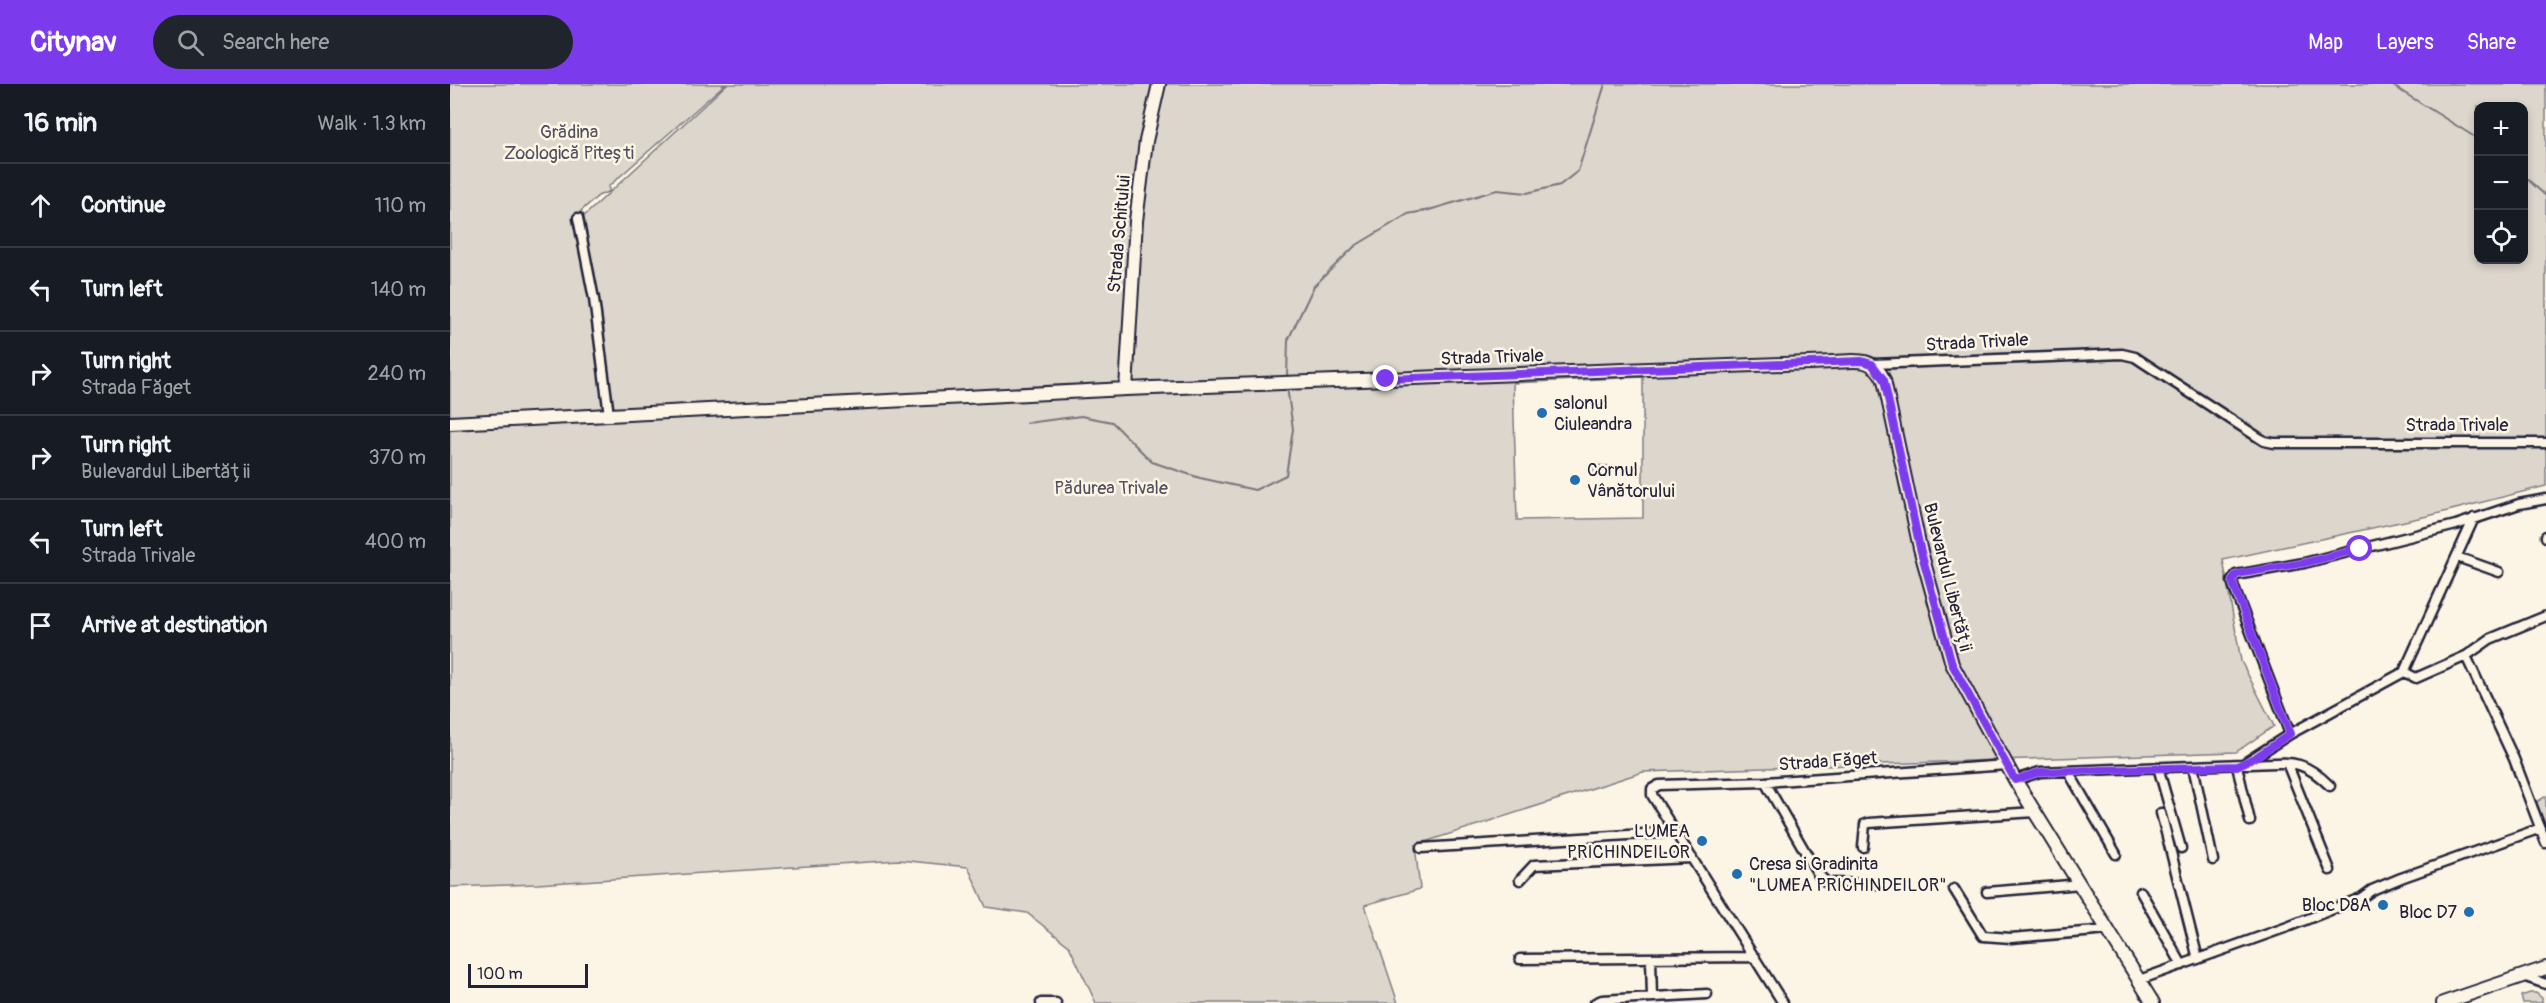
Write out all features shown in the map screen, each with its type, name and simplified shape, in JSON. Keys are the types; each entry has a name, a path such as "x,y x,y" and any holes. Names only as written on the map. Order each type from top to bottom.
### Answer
{"main road":[{"name":"Strada Schitului","path":"1126,389 1136,221 1146,141 1159,84"},
{"name":"Strada Trivale","path":"450,423 1126,389 1862,361 1872,364"},
{"name":"Bulevardul Libertății","path":"1872,364 1884,380 1920,548 1952,664 2015,780 2153,1003"},
{"path":"2443,1003 2546,968"}],"street":[{"path":"578,218 594,299 609,415"},
{"name":"Strada Trivale","path":"1872,364 2122,354 2135,357 2264,441 2546,443"},
{"path":"2290,734 2232,581 2236,575 2338,555 2546,499"},
{"path":"2240,765 2290,734 2404,672 2474,518"},
{"path":"2457,557 2499,572"},
{"path":"2404,672 2415,678 2466,656 2490,639 2546,616"},
{"path":"2466,656 2514,759 2546,843"},
{"path":"2015,780 2040,772 2297,762 2330,786"},
{"path":"2287,763 2330,870"},
{"name":"Strada Făget","path":"1676,832 1652,795 1652,789 1659,785 1765,782 2007,765"},
{"path":"2240,765 2250,821"},
{"path":"2193,766 2213,860"},
{"path":"2158,767 2181,848"},
{"path":"2068,771 2116,854"},
{"path":"1765,782 1818,874 1827,883 1876,884"},
{"path":"1863,847 1863,829 1865,824 1869,823 2035,812"},
{"path":"2161,813 2198,959"},
{"path":"2139,980 2350,902 2401,878 2541,828"},
{"path":"1421,848 1676,832 1783,1003"},
{"path":"1520,880 1534,865 1692,858"},
{"path":"1987,892 2081,884"},
{"path":"1954,889 1983,936 2010,938 2109,930"},
{"path":"2141,892 2182,965"},
{"path":"1520,959 1755,957"},
{"path":"1651,959 1652,997"},
{"path":"2523,976 2546,984"},
{"path":"1595,1003 1602,1000 1625,1001 1707,994"},
{"path":"1041,1003 1056,1003"}],"green space":[{"name":"Pădurea Trivale","path":"450,84 725,84 608,187 610,191 598,196 581,211 584,216 727,84 2546,84 2546,486 2428,516 2223,560 2241,661 2274,726 2236,752 1643,772 1415,845 1420,889 1365,905 1398,1003 1096,1003 1069,946 1027,913 986,907 968,867 899,860 537,884 450,887","holes":["1643,377 1643,518 1517,520 1513,383"]},
{"path":"2546,796 2546,835 2535,803"},
{"path":"2536,993 2542,998 2542,1003 2523,1003 2521,996"}],"shaded area":[{"path":"1590,465 1609,466 1609,476 1590,475"}],"waterway":[{"path":"1287,378 1288,340 1314,286 1355,246 1408,214 1497,190 1527,193 1560,185 1578,171 1605,84"},
{"path":"2390,84 2474,136"},
{"path":"2528,180 2546,196"},
{"path":"1027,423 1081,416 1112,422 1152,462 1200,478 1255,490 1286,475 1293,429 1287,387"}],"place":[{"name":"salonul Ciuleandra","path":"1542,413"},
{"name":"Cornul Vânătorului","path":"1575,480"},
{"name":"LUMEA PRICHINDEILOR","path":"1702,841"},
{"name":"Cresa si Gradinita \"LUMEA PRICHINDEILOR\"","path":"1737,874"},
{"name":"Bloc D8A","path":"2383,905"},
{"name":"Bloc D7","path":"2469,912"}],"route":[{"path":"1386,379 1862,361 1872,364 1884,380 1920,548 1952,664 2015,780 2040,772 2237,766 2256,757 2290,734 2232,581 2236,575 2243,573 2304,563 2360,549"}],"park label":[{"name":"Grădina Zoologică Pitești","path":"569,142"}]}
